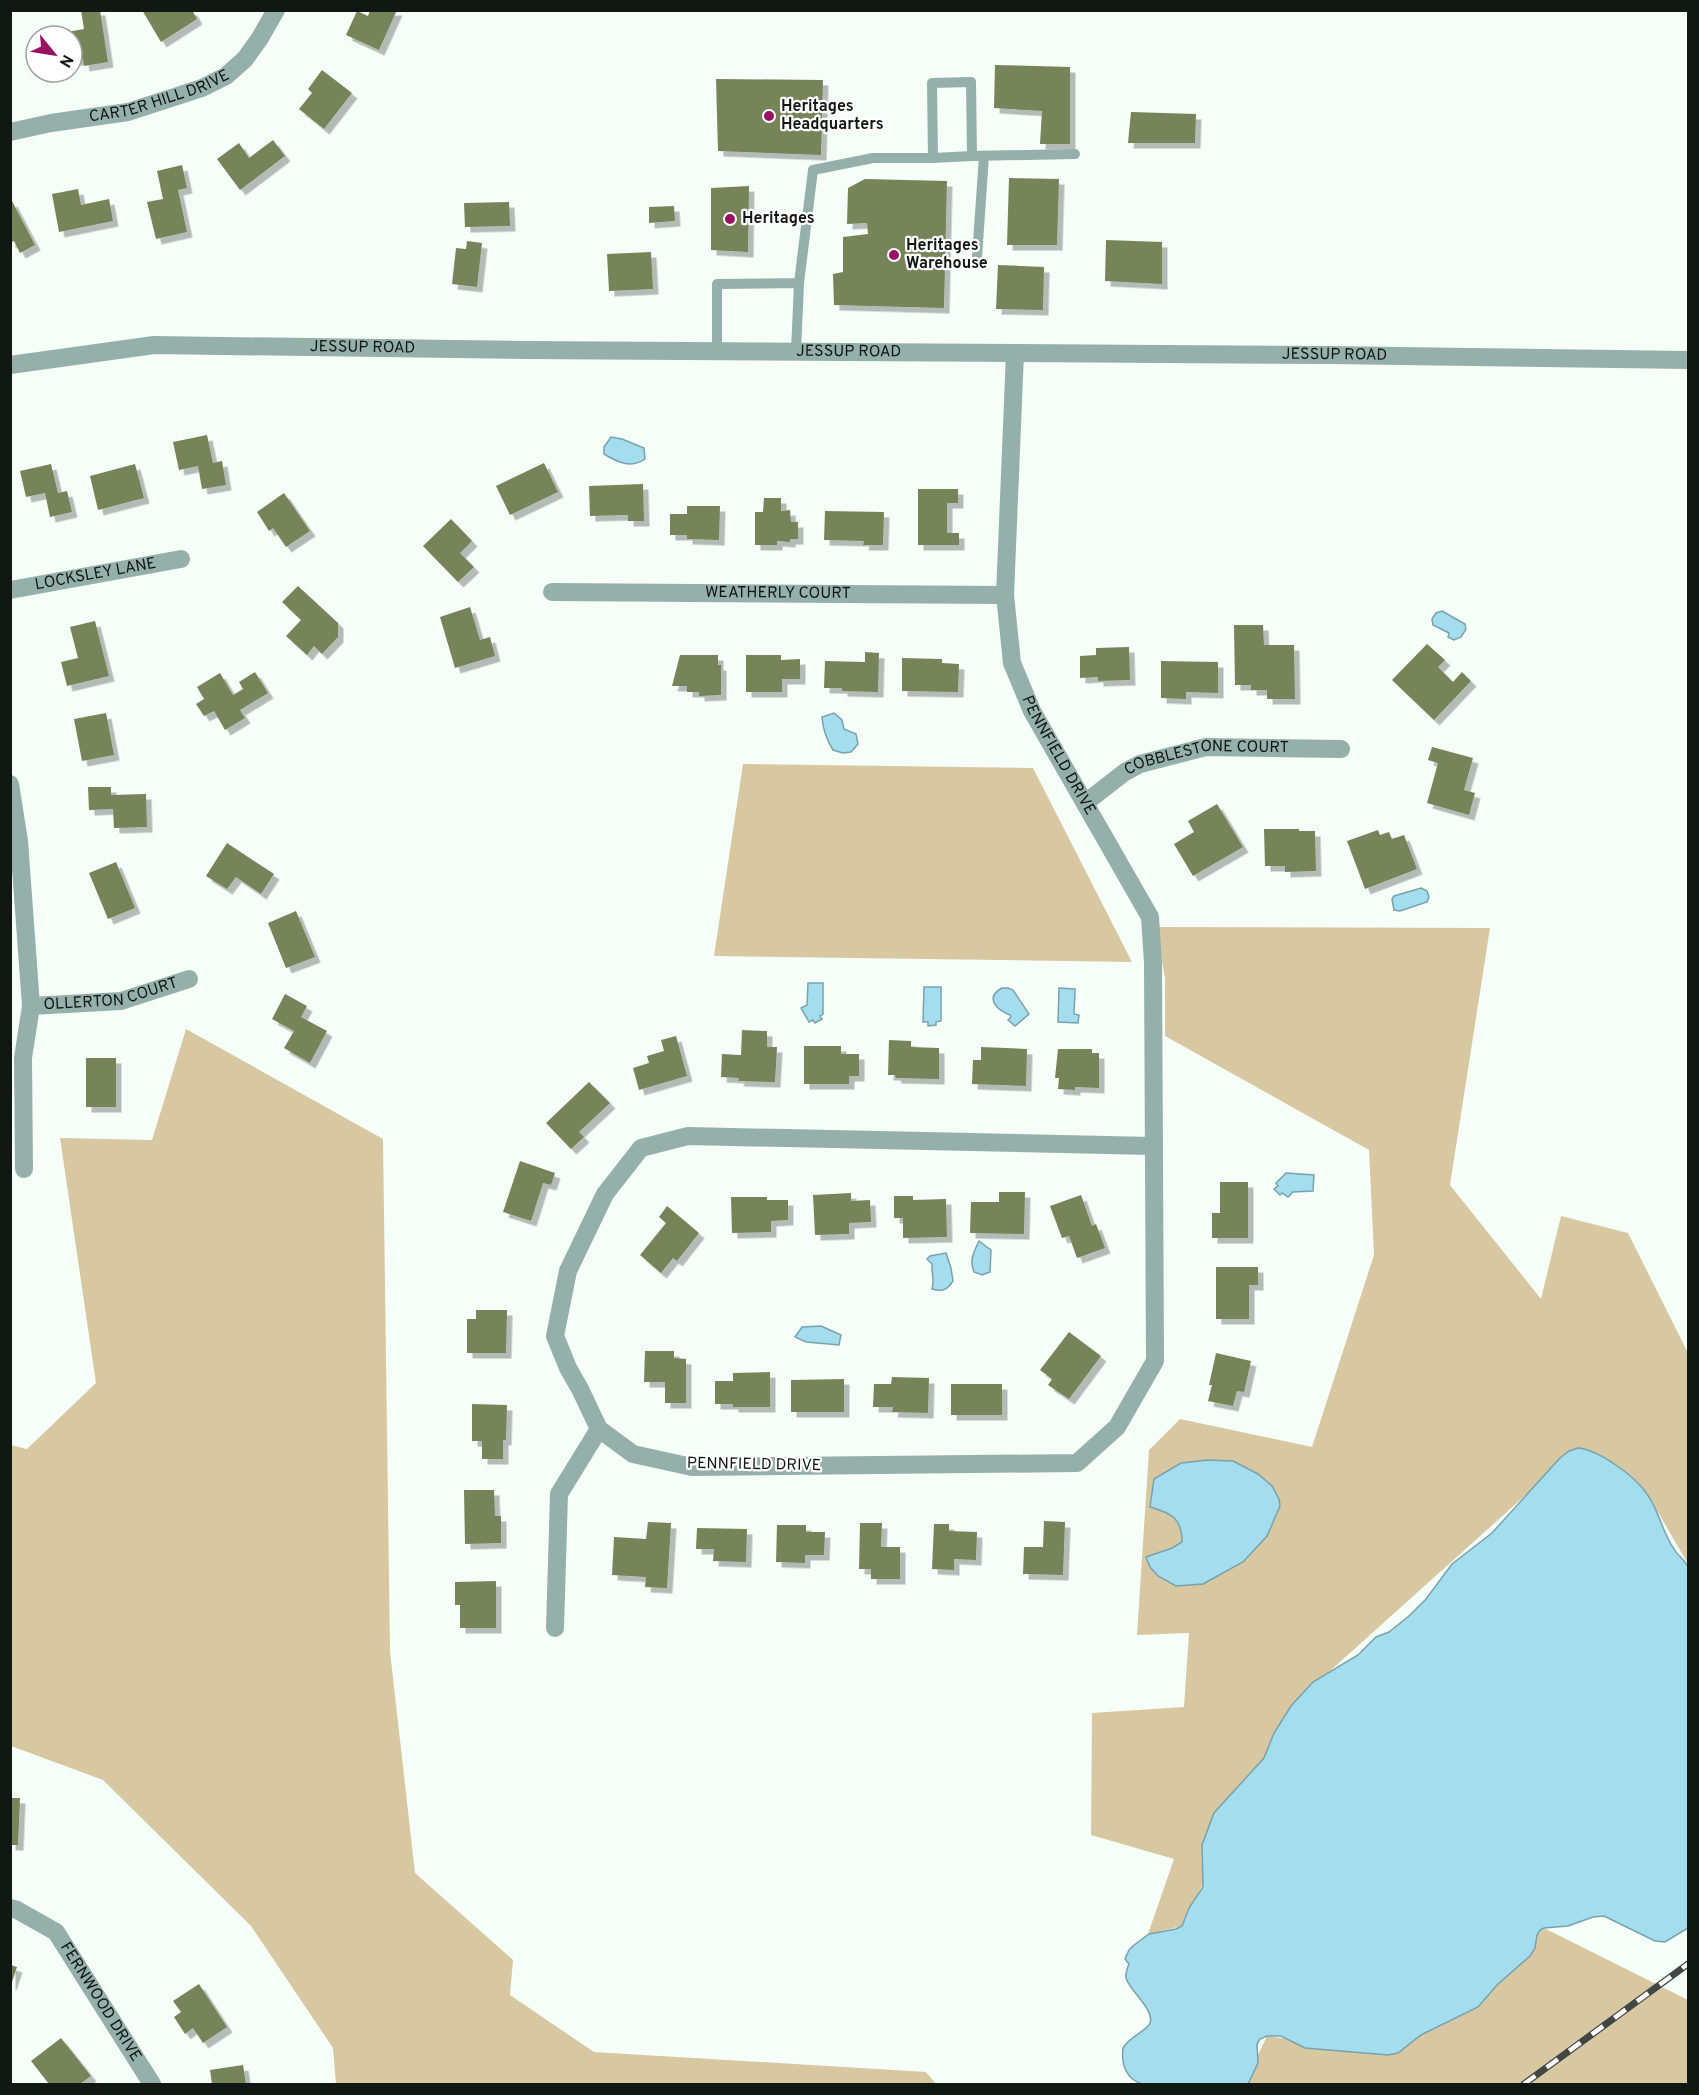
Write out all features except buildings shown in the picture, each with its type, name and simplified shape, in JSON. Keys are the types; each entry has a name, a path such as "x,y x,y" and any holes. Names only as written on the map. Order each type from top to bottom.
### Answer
{"street":[{"name":"CARTER HILL DRIVE","path":"10,132 51,123 128,112 202,88 226,76 245,59 276,10"},
{"name":"JESSUP ROAD","path":"10,365 154,345 1689,360"},
{"name":"PENNFIELD DRIVE","path":"1015,353 1005,595 1012,663 1032,711 1150,916 1153,963 1154,1146 1155,1361 1118,1427 1077,1463 692,1467 633,1454 599,1429 568,1368 555,1336 568,1271 604,1194 641,1148 688,1136 1154,1146"},
{"name":"LOCKSLEY LANE","path":"10,590 181,559"},
{"name":"WEATHERLY COURT","path":"552,592 1005,595"},
{"name":"COBBLESTONE COURT","path":"1085,803 1125,772 1140,764 1206,747 1341,749"},
{"path":"10,784 19,841 31,1006 23,1058 24,1169"},
{"name":"OLLERTON COURT","path":"31,1006 121,1001 189,979"},
{"path":"555,1628 559,1494 599,1429"},
{"name":"FERNWOOD DRIVE","path":"10,1908 56,1932 152,2085"}],"lane":[{"path":"933,158 932,83 971,82 972,156"},
{"path":"796,351 799,283 813,170 873,158 1075,154"},
{"path":"977,257 984,156"},
{"path":"717,350 717,284 799,283"}],"shaded area":[{"path":"743,764 1033,768 1132,962 714,956"},
{"path":"1156,927 1490,928 1450,1185 1541,1299 1561,1216 1628,1233 1688,1353 1688,1564 1647,1493 1578,1448 1291,1706 1182,1926 1148,1934 1174,1859 1091,1835 1092,1713 1184,1707 1189,1633 1137,1635 1149,1450 1180,1419 1312,1447 1374,1255 1369,1150 1165,1036 1165,978"},
{"path":"186,1029 383,1139 390,1651 415,1873 513,1960 510,1995 594,2052 926,2072 936,2084 336,2084 333,2048 251,1926 103,1780 11,1746 11,1445 27,1449 96,1383 60,1138 152,1140"},
{"path":"1544,1928 1688,2000 1688,2084 1244,2084 1267,2036 1398,2053"}],"water":[{"path":"611,437 644,448 645,459 629,464 619,462 604,454 604,447"},
{"path":"1442,611 1465,624 1466,629 1461,637 1454,640 1448,637 1449,633 1433,625 1432,619 1436,613"},
{"path":"834,713 842,720 844,729 856,734 858,744 851,752 843,753 833,750 827,738 822,717"},
{"path":"1421,888 1427,891 1429,897 1427,902 1400,911 1394,910 1392,899 1394,896"},
{"path":"808,983 823,983 823,1014 820,1016 822,1019 815,1023 813,1020 809,1022 801,1008 807,1005"},
{"path":"924,987 941,987 941,1021 936,1022 936,1025 928,1026 928,1022 923,1022"},
{"path":"1002,988 1013,990 1029,1014 1015,1026 1008,1020 1010,1015 994,1003 994,996"},
{"path":"1059,988 1075,989 1074,1014 1079,1015 1078,1023 1058,1022"},
{"path":"1286,1173 1314,1175 1313,1191 1293,1192 1288,1197 1282,1193 1280,1195 1274,1189 1278,1186 1276,1183"},
{"path":"979,1241 991,1250 990,1272 982,1275 974,1272 972,1264"},
{"path":"946,1253 953,1281 944,1290 932,1289 932,1264 927,1259 930,1256"},
{"path":"821,1326 841,1335 839,1345 806,1342 795,1337 802,1327"},
{"path":"1578,1448 1606,1459 1641,1487 1655,1507 1670,1542 1688,1567 1688,1928 1665,1942 1655,1941 1604,1916 1593,1917 1568,1926 1544,1928 1537,1935 1535,1948 1530,1956 1497,1985 1478,2007 1421,2035 1398,2053 1388,2055 1305,2048 1281,2036 1267,2036 1260,2039 1257,2044 1258,2063 1248,2084 1143,2084 1132,2079 1124,2065 1123,2048 1129,2040 1149,2026 1151,2018 1128,1983 1126,1974 1129,1964 1125,1959 1129,1950 1149,1934 1182,1926 1189,1908 1203,1887 1202,1845 1214,1813 1264,1758 1274,1733 1291,1706 1313,1682 1358,1655 1376,1637 1389,1632 1409,1616 1426,1599 1452,1564 1492,1533 1560,1458"},
{"path":"1208,1460 1233,1461 1258,1474 1272,1486 1280,1506 1267,1536 1243,1562 1203,1584 1176,1586 1158,1576 1150,1567 1146,1557 1182,1542 1180,1527 1174,1518 1150,1507 1154,1479 1181,1463"}],"railway":[{"path":"1524,2084 1688,1964"}],"place":[{"name":"Heritages Headquarters","path":"769,116"},
{"name":"Heritages","path":"730,219"},
{"name":"Heritages Warehouse","path":"894,255"}]}
